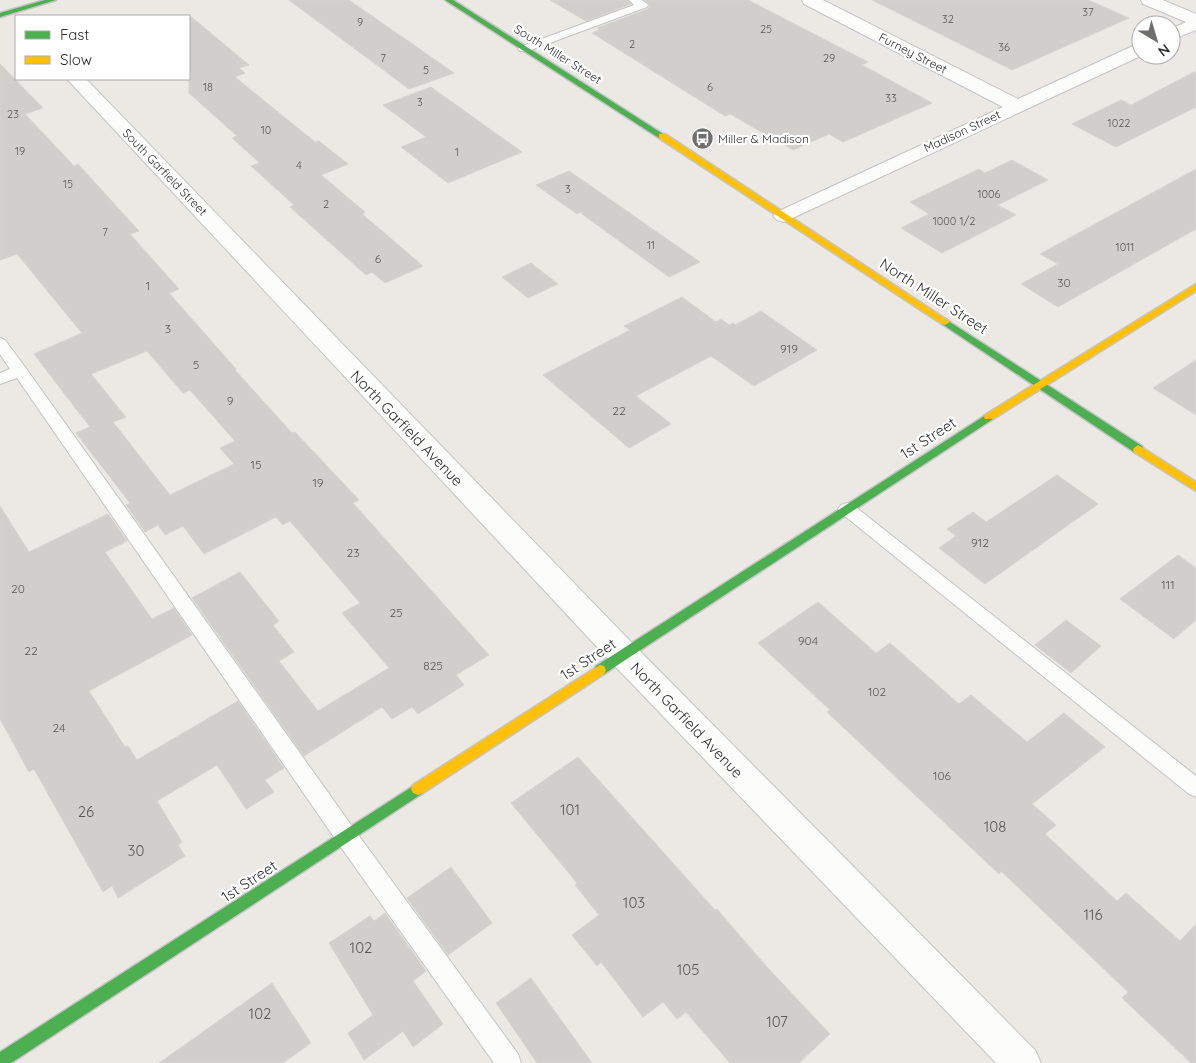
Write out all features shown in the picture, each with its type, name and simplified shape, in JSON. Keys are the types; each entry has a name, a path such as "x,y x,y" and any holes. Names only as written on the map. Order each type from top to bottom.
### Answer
{"street":[{"path":"17,10 53,0"},
{"name":"South Miller Street","path":"448,0 654,131"},
{"name":"Furney Street","path":"810,0 1016,106"},
{"path":"1149,0 1196,20"},
{"path":"1181,31 1196,24"},
{"name":"Madison Street","path":"784,216 1131,54"},
{"name":"South Garfield Street","path":"77,80 253,265"},
{"name":"North Miller Street","path":"654,131 1196,487"},
{"name":"North Garfield Avenue","path":"253,265 623,654 1022,1063"},
{"name":"1st Street","path":"0,1061 1040,384 1196,287"}],"lane":[{"path":"524,49 643,5 634,0"},
{"path":"0,342 346,836 509,1063"},
{"path":"0,379 20,371"},
{"path":"847,509 1196,788"}],"building":[{"path":"289,0 349,0 454,73 409,89"},
{"path":"550,0 627,0 631,4 586,21"},
{"path":"645,0 748,0 868,62 862,65 932,103 843,142 829,134 793,150 730,114 725,116 592,33 600,30 597,28 648,9 650,5"},
{"path":"872,0 1088,0 1129,18 1012,70"},
{"path":"190,16 249,65 239,68 245,73 235,77 315,142 319,141 348,164 321,175 365,212 362,214 423,266 385,283 372,272 366,275 290,207 294,205 251,166 260,163 232,138 237,136 189,93"},
{"path":"0,64 43,108 25,114 74,166 78,164 139,231 130,234 179,289 169,293 292,433 295,432 359,500 353,503 489,655 456,675 464,685 418,714 412,707 392,719 382,707 304,756 192,598 240,572 279,621 273,625 294,652 279,661 318,711 389,668 342,613 360,603 290,521 283,525 276,517 204,554 183,526 165,535 158,525 145,532 126,505 130,503 76,433 90,427 34,354 82,333 17,254 0,260","holes":["147,351 183,393 190,390 235,441 220,448 234,464 170,495 113,422 126,417 91,374"]},
{"path":"1196,71 1196,107 1116,147 1072,124 1121,100 1131,105"},
{"path":"431,87 522,152 448,183 401,147 426,137 383,105"},
{"path":"1012,160 1048,180 998,205 1016,215 942,253 901,228 929,214 910,202 979,169 985,173"},
{"path":"1196,169 1196,229 1058,307 1021,284 1058,264 1040,254"},
{"path":"569,171 700,262 669,277 582,214 583,211 577,214 536,185"},
{"path":"531,263 558,284 528,298 502,277"},
{"path":"682,297 716,322 721,319 729,325 733,323 735,325 761,311 817,350 754,386 711,356 636,396 671,424 629,448 543,375 630,330 624,326"},
{"path":"1196,360 1196,415 1153,388"},
{"path":"1057,475 1098,504 985,584 939,548 956,536 947,529 973,512 986,522"},
{"path":"0,506 29,552 108,514 127,541 105,552 152,619 174,608 192,635 89,691 125,747 128,746 137,760 238,701 284,768 265,780 274,792 246,809 217,765 157,801 182,842 178,845 185,856 118,898 112,886 103,892 34,769 29,772 0,719"},
{"path":"1178,555 1196,568 1196,620 1174,639 1120,599"},
{"path":"818,602 876,653 890,643 959,704 971,695 1027,742 1064,713 1105,747 1032,804 1056,825 1045,834 1117,901 1126,893 1180,941 1196,924 1196,1063 1191,1063 1122,998 1128,992 1001,871 999,874 827,712 830,710 758,643"},
{"path":"1066,620 1101,646 1071,673 1035,645"},
{"path":"578,757 715,910 717,909 766,966 830,1034 799,1063 730,1063 686,1012 677,1019 663,1002 643,1017 601,962 597,966 572,935 599,915 575,885 577,883 511,803"},
{"path":"451,867 492,923 448,955 407,898"},
{"path":"385,913 426,971 413,981 443,1024 413,1047 403,1031 364,1060 348,1033 373,1015 329,943 370,916 374,921"},
{"path":"531,978 592,1063 537,1063 496,1003"},
{"path":"272,983 311,1043 283,1063 159,1063"}],"traffic: fast":[{"path":"0,15 53,0"},
{"path":"448,0 662,136"},
{"path":"945,322 1138,449"},
{"path":"600,670 989,417"},
{"path":"0,1061 418,789"}],"traffic: slow":[{"path":"662,136 945,322"},
{"path":"989,417 1196,287"},
{"path":"1138,449 1196,487"},
{"path":"418,789 600,670"}],"place":[{"name":"Miller & Madison","path":"702,138"}]}
